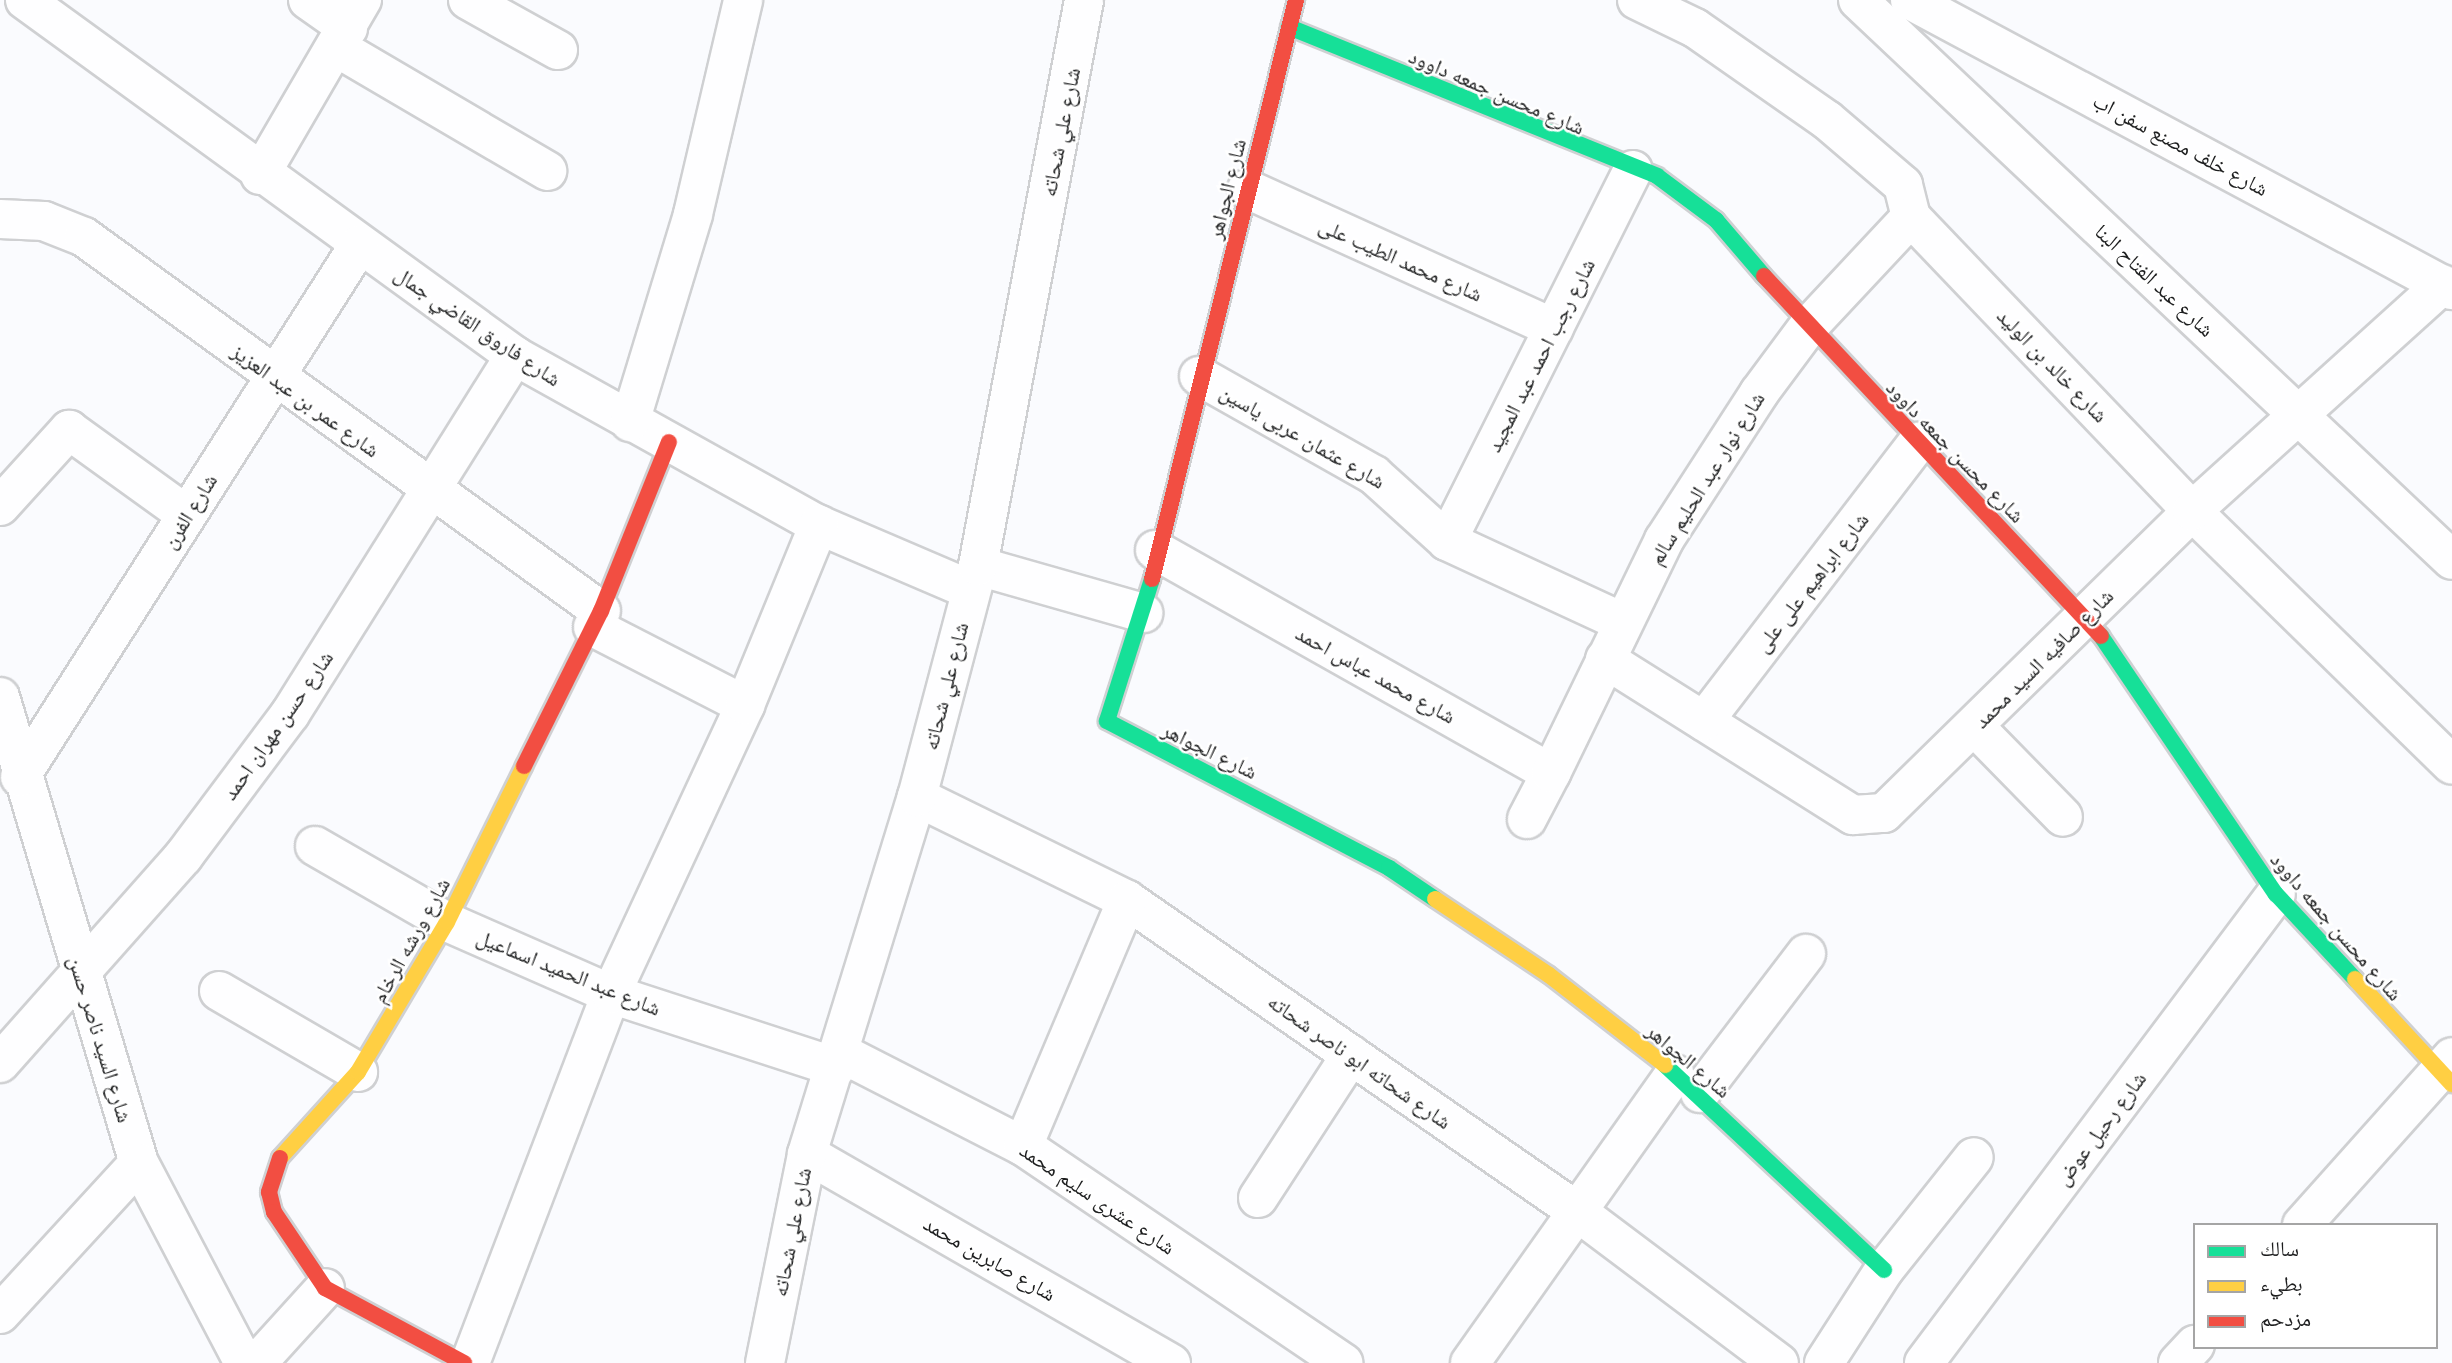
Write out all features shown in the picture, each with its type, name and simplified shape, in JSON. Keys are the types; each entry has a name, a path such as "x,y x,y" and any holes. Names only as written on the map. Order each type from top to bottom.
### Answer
{"street":[{"name":"شارع فاروق القاضي جمال","path":"25,0 260,175 515,356 630,422 818,525 973,578 1143,613"},
{"path":"308,0 349,25 547,171"},
{"path":"468,0 558,50"},
{"path":"630,422 693,214 743,0"},
{"name":"شارع علي شحاته","path":"765,1363 807,1154 839,1060 918,797 973,578 1084,0"},
{"name":"شارع الجواهر","path":"1296,0 1155,550 1143,613 1108,710 1116,729 1186,758 1389,868 1549,975 1688,1083 1884,1270"},
{"name":"شارع خالد بن الوليد","path":"1637,0 1695,28 1827,120 1903,185 1911,216 2192,511 2452,765"},
{"name":"شارع عبد الفتاح البنا","path":"1858,0 2452,560"},
{"name":"شارع خلف مصنع سفن اب","path":"1910,0 2448,287"},
{"path":"260,175 349,25"},
{"name":"شارع محسن جمعه داوود","path":"1289,27 1681,190 1716,220 1808,327 2087,614 2276,894 2447,1071"},
{"name":"شارع رجب احمد عبد المجيد","path":"1447,541 1633,170"},
{"name":"شارع محمد الطيب على","path":"1247,189 1554,328"},
{"name":"شارع نوار عبد الحليم سالم","path":"1550,773 1664,540 1808,327 1911,216"},
{"name":"شارع عمر بن عبد العزيز","path":"0,219 44,222 84,237 429,490 597,619 745,705"},
{"name":"شارع الفرن","path":"15,797 187,515 359,246"},
{"name":"شارع صافيه السيد محمد","path":"1605,659 1853,815 1869,817 1897,803 2192,511 2448,287"},
{"name":"شارع حسن مهران احمد","path":"0,1063 82,974 183,857 290,714 515,356"},
{"name":"شارع عثمان عربى ياسين","path":"1199,376 1374,475 1447,541 1622,622"},
{"path":"0,506 69,430 187,515"},
{"name":"شارع ورشه الرخام","path":"464,1363 325,1288 274,1212 269,1192 282,1151 322,1118 358,1072 447,922 597,619 669,442"},
{"name":"شارع ابراهيم على على","path":"1704,721 1918,442"},
{"path":"470,1363 611,994 745,705 818,525"},
{"name":"شارع محمد عباس احمد","path":"1155,550 1550,773"},
{"name":"شارع السيد ناصر حسن","path":"0,697 15,797 82,974 139,1163 244,1363"},
{"path":"1974,726 2063,817"},
{"path":"1527,819 1550,773"},
{"name":"شارع شحاته ابو ناصر شحاته","path":"918,797 1127,900 1575,1210 1779,1363"},
{"name":"شارع عبد الحميد اسماعيل","path":"315,846 447,922 611,994 839,1060"},
{"name":"شارع رحيل عوض","path":"1924,1363 2276,894"},
{"path":"1023,1146 1127,900"},
{"path":"1470,1363 1575,1210 1805,954"},
{"path":"219,991 358,1072"},
{"path":"1258,1198 1352,1055"},
{"name":"شارع عشرى سليم محمد","path":"839,1060 1023,1146 1344,1363"},
{"path":"2304,1223 2447,1071"},
{"name":"شارع صابرين محمد","path":"807,1154 1171,1363"},
{"path":"1824,1363 1884,1270 1974,1157"},
{"path":"0,1314 139,1163"},
{"path":"257,1363 325,1288"},
{"path":"2178,1363 2193,1347"}],"traffic: fast":[{"path":"1289,27 1657,176 1716,220 1764,276"},
{"path":"1152,579 1107,721 1389,868 1435,899"},
{"path":"2101,636 2276,894 2355,979"},
{"path":"1665,1065 1884,1270"}],"traffic: slow":[{"path":"280,1158 358,1072 447,922 524,766"},
{"path":"1435,899 1549,975 1665,1065"},
{"path":"2355,979 2452,1084"}],"traffic: jam":[{"path":"1152,579 1296,0"},
{"path":"1764,276 2101,636"},
{"path":"524,766 601,611 669,442"},
{"path":"280,1158 269,1192 274,1212 325,1288 464,1363"}]}
